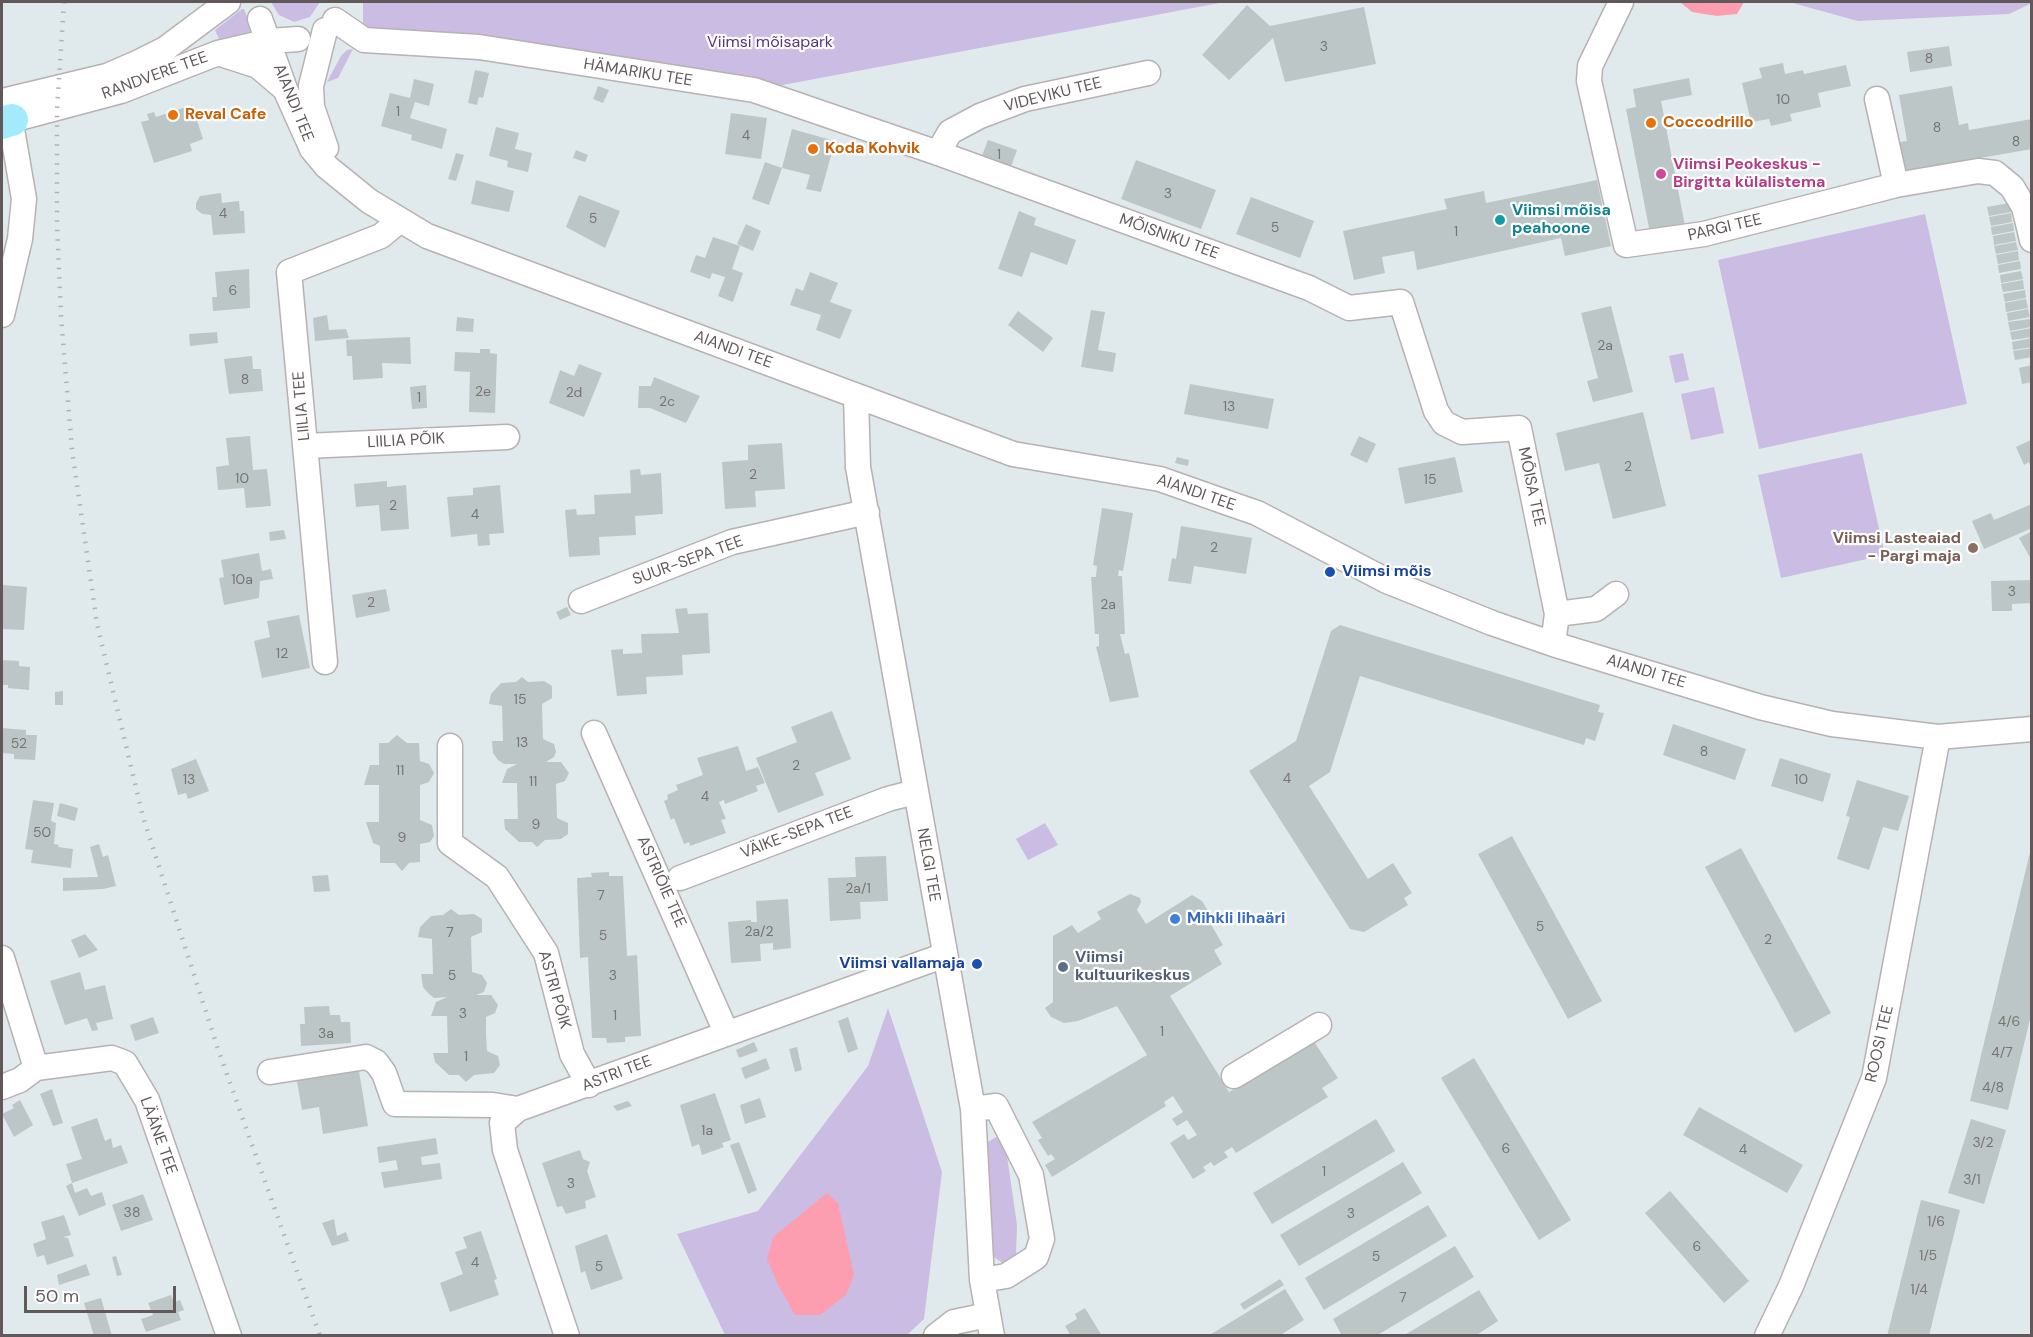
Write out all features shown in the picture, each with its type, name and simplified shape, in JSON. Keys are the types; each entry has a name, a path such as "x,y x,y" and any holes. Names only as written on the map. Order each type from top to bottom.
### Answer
{"street":[{"name":"RANDVERE TEE","path":"6,111 107,76 139,62 165,49 228,2"},
{"name":"PARGI TEE","path":"1621,2 1590,66 1589,81 1626,245 1704,234 1896,184 1978,171 1995,173 2012,187 2024,207 2031,240"},
{"path":"257,10 277,34 298,39"},
{"name":"AIANDI TEE","path":"257,10 270,41 285,89 312,148 327,167 369,201 427,236 1013,454 1160,479 1257,513 1387,581 1492,623 1553,644 1770,710 1832,724 1938,737 2031,729"},
{"name":"RANDVERE TEE","path":"6,111 121,91 218,53 270,41 298,39 337,12"},
{"name":"AIANDI TEE","path":"337,12 311,86 318,130 327,151 346,178 369,201"},
{"name":"HÄMARIKU TEE","path":"337,12 364,40 476,46 754,90 938,153"},
{"path":"218,53 258,66 285,89"},
{"name":"VIDEVIKU TEE","path":"938,153 950,132 980,116 1025,99 1148,73"},
{"path":"1877,99 1896,184"},
{"path":"2,315 20,239 24,199 6,111"},
{"name":"MÕISNIKU TEE","path":"938,153 1309,288 1349,308 1401,302"},
{"name":"LIILIA TEE","path":"325,662 289,272 381,236 399,221"},
{"name":"MÕISA TEE","path":"1401,302 1436,411 1444,423 1462,432 1519,428 1557,614 1553,644"},
{"name":"NELGI TEE","path":"856,396 858,467 915,792 945,955 984,1108 982,1280 990,1325"},
{"name":"LIILIA PÕIK","path":"306,446 507,437"},
{"name":"SUUR-SEPA TEE","path":"581,601 732,542 867,512"},
{"path":"1557,614 1596,609 1616,594"},
{"name":"ASTRIÕIE TEE","path":"594,733 726,1032"},
{"name":"ROOSI TEE","path":"1767,1335 1791,1286 1874,1078 1938,737"},
{"name":"ASTRI PÕIK","path":"450,746 450,843 497,877 546,953 572,1054 589,1085"},
{"name":"VÄIKE-SEPA TEE","path":"680,878 888,799 915,792"},
{"name":"ASTRI TEE","path":"518,1109 589,1085 726,1032 945,955"},
{"path":"2,958 36,1068"},
{"path":"1234,1076 1319,1025"},
{"path":"270,1072 366,1057 376,1062 384,1073 395,1104 493,1105 518,1109"},
{"name":"LÄÄNE TEE","path":"2,1087 20,1080 36,1068 112,1058 125,1063 147,1100 229,1335"},
{"path":"982,1280 1006,1276 1036,1257 1042,1239 1030,1175 984,1108"},
{"path":"518,1109 502,1123 505,1150 567,1335"},
{"path":"936,1335 954,1322 990,1325"}],"green space":[{"path":"271,2 320,2 310,17 294,22 279,15"},
{"name":"Viimsi mõisapark","path":"363,2 1225,2 772,87 363,27"},
{"path":"1789,2 2032,3 2009,14 1858,21"},
{"path":"242,9 253,31 219,39 215,30"},
{"path":"353,49 338,78 327,82 341,56 347,50"},
{"path":"1925,214 1967,404 1759,449 1718,260"},
{"path":"1683,353 1689,380 1675,383 1669,356"},
{"path":"1714,387 1724,433 1691,440 1681,394"},
{"path":"1862,453 1885,555 1781,578 1758,475"},
{"path":"1045,823 1058,845 1028,860 1016,839"},
{"path":"888,1008 942,1172 924,1319 907,1335 725,1335 677,1234 758,1211 868,1066"},
{"path":"996,1137 1006,1149 1017,1225 1016,1256 1004,1264 994,1257 990,1245 988,1142"}],"shaded area":[{"path":"1680,2 1744,2 1737,14 1717,16 1692,12"},
{"path":"827,1193 838,1203 854,1275 846,1295 820,1315 795,1315 767,1259 773,1237"}],"building":[{"path":"1247,5 1270,26 1364,7 1376,64 1285,82 1273,38 1229,80 1202,55"},
{"path":"1949,46 1952,66 1910,72 1907,52"},
{"path":"1783,63 1785,74 1803,70 1804,74 1846,65 1851,86 1818,93 1821,107 1790,114 1792,121 1771,126 1769,119 1751,122 1742,83 1762,78 1759,68"},
{"path":"475,70 489,73 483,98 479,97 477,105 468,103"},
{"path":"1689,78 1692,95 1661,101 1685,226 1650,233 1626,109 1636,107 1633,89"},
{"path":"414,79 434,84 429,106 415,102 410,118 447,129 442,149 411,140 412,135 381,126 390,93 410,98"},
{"path":"598,86 609,90 603,103 593,99"},
{"path":"1952,86 1959,125 1968,123 1969,130 2032,119 2032,149 1905,171 1900,142 1907,141 1899,95"},
{"path":"192,105 203,139 190,144 192,151 154,163 141,122 149,120 147,114 154,112 156,117"},
{"path":"731,113 767,118 761,159 725,154"},
{"path":"496,127 519,133 515,149 532,153 528,172 507,167 508,161 489,156"},
{"path":"792,129 835,141 821,192 806,189 810,175 782,168"},
{"path":"988,140 1017,150 1009,172 980,161"},
{"path":"576,150 588,155 585,162 573,158"},
{"path":"456,153 464,155 456,181 448,179"},
{"path":"1136,160 1216,190 1201,229 1121,199"},
{"path":"765,162 782,168 769,205 752,199"},
{"path":"476,180 514,191 509,212 471,204"},
{"name":"Viimsi mõisa peahoone","path":"1597,180 1611,246 1565,256 1561,238 1417,270 1414,251 1382,257 1385,273 1354,280 1343,231 1447,209 1444,199 1484,191 1486,203"},
{"path":"221,193 222,203 239,201 240,211 244,211 245,233 213,235 211,215 202,214 196,209 200,196"},
{"path":"579,195 620,211 605,248 566,227"},
{"path":"1251,197 1314,221 1300,258 1236,234"},
{"path":"2009,203 2011,212 1989,216 1987,207"},
{"path":"1019,211 1036,218 1034,225 1076,240 1067,265 1031,252 1022,277 998,269"},
{"path":"2011,213 2012,222 1991,226 1989,217"},
{"path":"2013,223 2014,231 1992,235 1991,227"},
{"path":"746,224 761,231 753,251 737,244"},
{"path":"2014,232 2016,241 1994,245 1993,236"},
{"path":"713,237 740,246 732,269 743,273 733,302 718,296 725,277 712,273 710,279 690,272 696,255 705,258"},
{"path":"2016,242 2018,250 1996,254 1994,246"},
{"path":"2018,251 2019,260 1998,264 1996,255"},
{"path":"2020,261 2021,269 1999,273 1998,265"},
{"path":"249,269 250,308 213,311 212,297 217,297 215,272"},
{"path":"2021,271 2023,279 2001,283 2000,275"},
{"path":"810,272 838,283 830,302 852,310 840,339 816,330 821,315 790,305 796,288 803,291"},
{"path":"2023,280 2024,289 2003,292 2001,284"},
{"path":"2025,290 2026,298 2005,302 2003,294"},
{"path":"2026,299 2028,308 2006,312 2005,303"},
{"path":"1611,306 1633,392 1593,402 1587,381 1598,378 1581,313"},
{"path":"2028,309 2030,317 2008,321 2007,313"},
{"path":"1091,310 1105,312 1098,350 1116,353 1113,372 1081,367"},
{"path":"1018,311 1053,338 1043,352 1008,325"},
{"path":"327,315 329,330 346,329 349,338 315,341 313,318"},
{"path":"457,317 474,319 473,332 456,331"},
{"path":"2030,319 2031,327 2010,331 2008,322"},
{"path":"2032,328 2032,337 2012,340 2010,332"},
{"path":"217,332 218,343 190,346 189,334"},
{"path":"410,337 411,364 382,363 383,378 353,380 352,356 347,356 346,340"},
{"path":"2032,338 2032,347 2013,350 2012,342"},
{"path":"2032,348 2032,357 2015,360 2013,351"},
{"path":"480,349 490,349 490,353 497,354 495,413 469,412 470,372 454,371 455,352 480,353"},
{"path":"252,356 253,369 261,369 263,391 229,394 224,359"},
{"path":"579,364 602,373 584,417 549,403 560,370 574,376"},
{"path":"2032,365 2032,382 2022,384 2019,368"},
{"path":"654,377 700,396 686,423 650,408 638,408 639,386 651,386"},
{"path":"1190,384 1274,399 1268,429 1184,414"},
{"path":"426,385 427,408 412,409 410,387"},
{"path":"1643,412 1666,506 1613,519 1599,463 1565,471 1556,433"},
{"path":"250,436 253,470 267,469 271,506 246,508 244,488 218,490 216,467 229,465 226,438"},
{"path":"1359,436 1376,444 1367,463 1350,455"},
{"path":"2031,440 2031,468 2029,462 2024,465 2016,447"},
{"path":"782,443 785,489 755,491 756,507 725,509 722,462 748,460 748,445"},
{"path":"1177,457 1189,460 1188,466 1175,463"},
{"path":"1455,457 1463,492 1405,504 1398,468"},
{"path":"640,469 641,475 661,473 663,514 635,516 636,535 599,537 600,555 569,557 565,510 576,509 577,515 595,514 594,495 631,493 630,470"},
{"path":"387,481 387,487 406,485 409,529 381,531 379,505 356,507 354,484"},
{"path":"500,485 504,533 489,534 490,545 478,546 477,534 451,537 447,497 473,495 473,488"},
{"path":"2032,504 2032,528 1984,549 1972,521 1991,513 1994,520"},
{"path":"1102,508 1133,513 1123,571 1119,570 1118,576 1122,576 1125,634 1120,634 1125,654 1129,653 1139,697 1110,702 1096,647 1099,646 1099,634 1095,634 1091,577 1096,577 1097,566 1093,565"},
{"path":"1181,526 1252,538 1246,574 1194,566 1191,584 1168,581 1172,558 1176,559"},
{"path":"284,530 286,539 270,541 269,532"},
{"path":"2032,531 2032,561 2019,538"},
{"path":"259,553 262,571 271,569 273,579 260,581 259,598 224,605 219,578 224,577 221,560"},
{"path":"2032,580 2032,603 2012,604 2012,611 1992,611 1991,581"},
{"path":"2,585 27,587 24,630 2,629"},
{"path":"386,589 390,611 356,618 352,595"},
{"path":"567,607 571,615 560,620 556,612"},
{"path":"687,608 688,614 708,613 710,653 682,655 683,675 646,677 647,694 617,696 611,650 623,649 623,654 642,653 641,634 679,633 675,609"},
{"path":"299,615 310,668 262,678 254,641 270,637 267,621"},
{"path":"1340,625 1600,705 1598,712 1604,713 1595,741 1586,738 1584,745 1360,676 1330,772 1309,786 1368,879 1393,863 1412,893 1404,898 1408,905 1364,932 1350,929 1249,771 1296,741 1331,631"},
{"path":"2,660 19,661 19,666 30,667 29,690 8,688 8,685 2,685"},
{"path":"522,677 528,682 544,681 552,686 552,698 542,704 543,739 554,744 556,752 554,757 546,762 561,762 569,773 565,781 556,784 557,818 568,823 568,834 561,839 545,840 537,847 532,842 519,842 505,829 504,819 518,819 517,783 502,783 507,769 517,764 504,764 493,753 492,741 503,741 502,706 489,704 491,694 501,683 516,682"},
{"path":"63,691 63,705 55,705 55,692"},
{"path":"832,711 851,759 815,773 824,795 778,813 756,758 797,742 791,727"},
{"path":"1673,724 1746,749 1735,780 1663,755"},
{"path":"2,728 26,730 26,735 37,735 35,760 14,759 14,754 2,753"},
{"path":"397,735 407,743 419,743 420,761 429,764 434,773 429,782 420,785 420,820 432,825 434,836 430,842 420,844 420,862 409,863 402,871 395,863 380,863 380,846 373,843 366,822 379,822 379,785 364,785 370,765 379,765 379,743 388,743"},
{"path":"738,746 746,771 758,767 765,783 756,786 758,791 725,804 724,800 719,802 726,819 721,820 726,833 690,846 689,842 684,844 674,818 671,820 664,801 668,799 667,795 678,790 676,785 703,775 697,758"},
{"path":"1780,758 1831,774 1823,802 1771,786"},
{"path":"196,759 209,791 188,799 186,793 178,795 171,769"},
{"path":"1857,780 1909,796 1898,831 1883,827 1869,870 1837,859 1850,817 1846,816"},
{"path":"33,800 54,803 51,821 56,823 54,844 59,845 58,847 73,849 71,868 31,863 33,850 25,849"},
{"path":"60,803 78,808 75,821 57,816"},
{"path":"1512,836 1602,1001 1568,1019 1478,854"},
{"path":"99,844 103,857 108,855 116,886 63,891 63,878 98,877 90,847"},
{"path":"2032,844 2032,1011 2008,1110 1970,1101"},
{"path":"1741,848 1831,1013 1795,1033 1705,867"},
{"path":"886,856 888,901 860,902 861,919 830,921 828,878 856,877 855,857"},
{"path":"609,872 609,876 623,876 627,956 637,955 641,1036 625,1037 625,1042 607,1043 606,1038 592,1038 588,957 580,958 577,878 592,877 591,873"},
{"path":"328,875 330,891 314,892 312,876"},
{"path":"1130,894 1140,898 1141,902 1137,910 1146,924 1192,895 1202,901 1213,919 1209,921 1223,945 1214,950 1222,964 1170,996 1229,1092 1313,1040 1338,1078 1322,1088 1328,1097 1236,1153 1232,1147 1224,1152 1228,1157 1214,1166 1211,1162 1203,1167 1206,1171 1193,1179 1170,1143 1184,1134 1188,1140 1197,1135 1187,1120 1177,1126 1172,1119 1183,1112 1173,1096 1164,1102 1166,1106 1052,1177 1045,1165 1055,1159 1051,1154 1048,1156 1038,1140 1042,1138 1032,1122 1147,1055 1117,1006 1078,1021 1064,1023 1051,1017 1045,1008 1053,1002 1053,936 1072,925 1078,933 1101,919 1097,912"},
{"path":"788,899 791,948 773,950 773,943 760,944 761,961 731,963 728,922 751,920 751,922 757,922 756,901"},
{"path":"451,909 459,915 474,914 482,919 482,932 471,937 472,972 482,975 487,983 484,992 476,995 491,995 498,1005 495,1013 486,1017 486,1034 487,1051 498,1056 500,1065 494,1073 474,1075 466,1082 459,1075 449,1075 435,1062 433,1053 448,1053 447,1016 431,1016 436,1002 447,997 434,998 428,993 423,987 421,974 433,974 432,939 418,937 420,927 431,916 443,915"},
{"path":"85,934 98,950 79,958 71,940"},
{"path":"80,972 85,990 105,985 113,1019 96,1023 98,1030 92,1031 87,1018 65,1025 50,981"},
{"path":"329,1006 330,1015 340,1015 341,1022 350,1022 351,1043 301,1046 300,1024 305,1024 304,1007"},
{"path":"153,1017 159,1033 135,1041 130,1025"},
{"path":"848,1017 858,1049 848,1053 838,1021"},
{"path":"754,1042 758,1051 739,1058 736,1050"},
{"path":"797,1047 802,1070 795,1072 789,1049"},
{"path":"766,1058 770,1069 745,1079 741,1068"},
{"path":"1474,1058 1571,1220 1539,1240 1441,1078"},
{"path":"358,1065 368,1126 323,1134 319,1107 302,1110 296,1076"},
{"path":"52,1089 63,1123 53,1126 40,1094"},
{"path":"715,1093 731,1140 722,1143 724,1147 702,1155 699,1144 692,1147 680,1105"},
{"path":"760,1098 766,1117 745,1124 740,1105"},
{"path":"20,1100 33,1125 14,1137 2,1114 14,1108 12,1105"},
{"path":"628,1101 632,1106 617,1111 613,1106"},
{"path":"1699,1107 1803,1165 1787,1193 1683,1135"},
{"path":"97,1118 105,1141 111,1138 113,1148 121,1145 128,1163 72,1183 66,1164 82,1159 71,1127"},
{"path":"1376,1119 1395,1151 1272,1224 1253,1193"},
{"path":"1971,1119 2006,1130 1984,1204 1948,1193"},
{"path":"436,1138 438,1154 421,1157 422,1165 440,1163 442,1179 384,1188 381,1172 398,1170 396,1160 379,1163 377,1147"},
{"path":"739,1142 757,1190 748,1194 730,1145"},
{"path":"580,1150 583,1159 590,1162 587,1171 596,1197 585,1201 586,1208 566,1214 562,1206 557,1207 542,1163"},
{"path":"1403,1162 1422,1193 1299,1266 1280,1235"},
{"path":"72,1183 75,1193 87,1188 91,1196 102,1192 106,1205 79,1216 66,1186"},
{"path":"1670,1191 1749,1281 1724,1303 1645,1213"},
{"path":"143,1194 153,1220 121,1231 112,1205"},
{"path":"1921,1200 1960,1210 1929,1336 1887,1336"},
{"path":"1428,1205 1447,1236 1324,1310 1305,1278"},
{"path":"64,1215 71,1235 63,1237 68,1238 74,1256 47,1265 44,1255 37,1257 33,1244 46,1239 41,1222"},
{"path":"334,1219 337,1236 346,1232 349,1241 332,1246 322,1223"},
{"path":"481,1231 497,1279 494,1280 499,1295 450,1312 440,1283 463,1274 455,1252 467,1248 463,1237"},
{"path":"607,1234 623,1279 591,1290 585,1271 581,1273 575,1246"},
{"path":"1455,1246 1474,1277 1376,1336 1342,1336 1333,1319"},
{"path":"116,1256 122,1275 117,1276 112,1257"},
{"path":"86,1264 90,1275 59,1285 57,1275"},
{"path":"1280,1279 1284,1285 1244,1310 1240,1304"},
{"path":"1285,1289 1304,1320 1279,1336 1208,1336"},
{"path":"1479,1290 1498,1321 1475,1336 1403,1336"},
{"path":"171,1295 174,1302 180,1300 184,1310 178,1312 181,1320 146,1332 141,1319 153,1315 148,1303"},
{"path":"101,1298 112,1336 94,1336 84,1303"},
{"path":"1085,1308 1102,1336 1071,1336 1065,1326 1077,1319 1075,1314"}],"railway":[{"path":"64,2 57,109 57,224 61,316 72,450 97,624 143,817 218,1049 320,1336"}],"place":[{"name":"Reval Cafe","path":"173,115"},
{"name":"Coccodrillo","path":"1651,123"},
{"name":"Koda Kohvik","path":"813,149"},
{"name":"Viimsi Peokeskus - Birgitta külalistema","path":"1661,174"},
{"name":"Viimsi mõisa peahoone","path":"1500,220"},
{"name":"Viimsi Lasteaiad - Pargi maja","path":"1973,548"},
{"name":"Viimsi mõis","path":"1330,572"},
{"name":"Mihkli lihaäri","path":"1175,919"},
{"name":"Viimsi vallamaja","path":"977,964"},
{"name":"Viimsi kultuurikeskus","path":"1063,967"}]}
